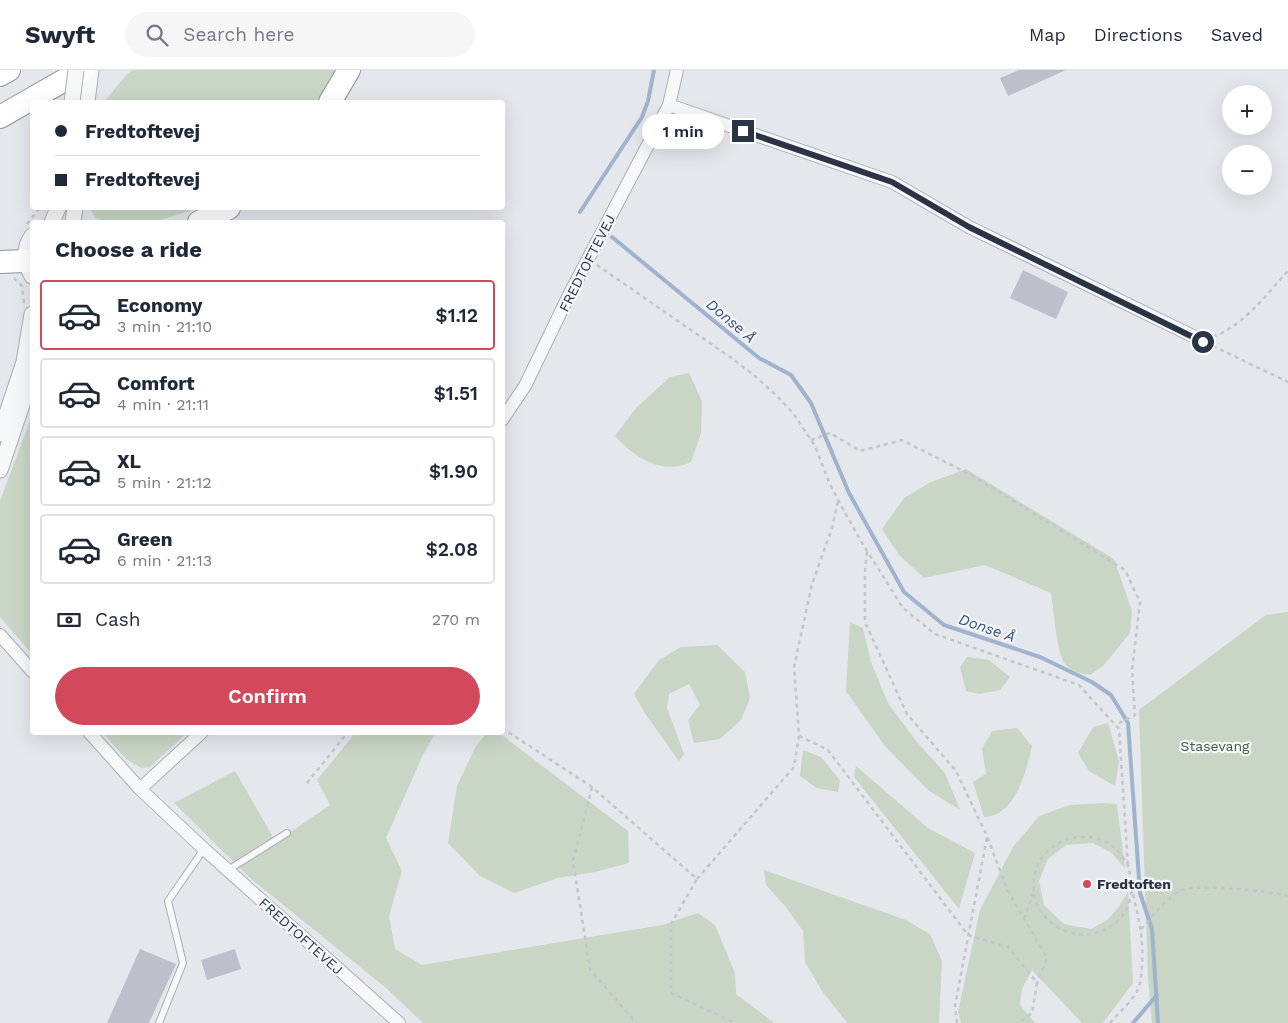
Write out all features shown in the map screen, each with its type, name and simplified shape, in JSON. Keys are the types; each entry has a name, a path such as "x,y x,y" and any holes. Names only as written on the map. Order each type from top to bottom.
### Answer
{"highway":[{"path":"0,75 9,70"},
{"path":"0,117 82,70"},
{"path":"331,100 348,70"},
{"path":"203,220 225,210"},
{"path":"0,262 29,269"}],"street":[{"path":"72,100 76,70"},
{"path":"87,100 91,70"},
{"name":"FREDTOFTEVEJ","path":"505,416 525,386 588,259 669,105 678,70"},
{"path":"669,105 892,182 969,227 1203,342"},
{"path":"29,269 25,251 30,239"},
{"path":"0,434 24,362 30,326"},
{"path":"0,470 30,381"},
{"path":"0,635 30,668"},
{"name":"FREDTOFTEVEJ","path":"92,735 140,789 398,1023"},
{"path":"140,789 199,735"}],"lane":[{"path":"228,870 288,834"},
{"path":"159,1023 183,963 168,901 204,849"}],"path":[{"path":"588,259 730,356 755,376 793,413 816,446 829,482 838,500 904,608 935,634 1079,685 1119,729 1128,866 1141,929 1140,980 1137,991 1110,1023"},
{"path":"1203,342 1225,333 1243,319 1288,271"},
{"path":"1203,342 1288,382"},
{"path":"811,440 830,433 860,451 902,440 973,476 1125,570 1140,602 1132,670 1135,715 1115,725"},
{"path":"735,1023 671,993 671,924 697,879 794,767 799,736 794,667 812,584 832,528 838,500"},
{"path":"868,551 865,572 865,622 907,714 956,771 987,836 1007,889 1047,958 1037,983 1032,1013 1019,1023"},
{"path":"505,730 592,787 697,879"},
{"path":"307,783 346,735"},
{"path":"799,736 828,750 968,935 1008,947 1037,983"},
{"path":"592,787 573,861 590,969 636,1023"},
{"path":"957,1023 955,1006 987,836"},
{"path":"1024,918 1033,893 1036,870 1045,853 1056,844 1071,837 1088,836 1108,843 1118,851 1128,866"},
{"path":"1141,929 1181,890 1201,888 1288,896"},
{"path":"1033,893 1040,911 1051,925 1069,934 1091,935 1112,926 1126,911 1132,891"}],"green space":[{"path":"133,70 338,70 317,100 106,100 126,75"},
{"path":"91,210 193,210 160,220 102,220 95,218"},
{"path":"689,373 702,401 701,433 691,462 670,467 649,462 631,451 615,436 636,408 670,377"},
{"path":"30,420 30,652 0,617 0,501"},
{"path":"966,469 1114,559 1132,611 1130,633 1103,666 1090,675 1070,669 1062,658 1057,640 1051,593 985,565 924,578 899,555 882,529 904,498 929,483"},
{"name":"Stasevang","path":"1288,612 1288,1023 1152,1023 1148,977 1139,710 1266,615"},
{"path":"850,622 863,628 871,662 888,703 917,742 945,773 960,810 928,790 884,745 846,691"},
{"path":"717,645 745,672 750,698 741,720 720,739 694,743 688,720 700,705 689,684 669,694 667,708 684,754 679,761 646,715 634,694 659,660 681,647"},
{"path":"967,657 989,660 1010,677 1000,690 979,694 966,691 960,667"},
{"path":"1108,723 1119,761 1115,786 1089,771 1078,753 1093,727"},
{"path":"1017,728 1032,746 1023,779 1018,791 1004,809 995,815 984,817 973,782 986,774 982,749 992,731"},
{"path":"105,735 185,735 150,767 141,768 126,759"},
{"path":"353,735 434,735 422,757 386,838 402,871 389,916 395,949 422,965 662,925 698,913 715,925 735,973 736,994 774,1023 423,1023 385,987 250,878 174,803 235,771 276,842 330,805 317,780"},
{"path":"485,735 502,735 628,831 629,863 595,872 558,878 514,893 480,876 448,843 457,786 476,746"},
{"path":"803,750 821,757 840,780 838,792 817,788 800,776"},
{"path":"856,766 928,828 975,853 959,909 854,777"},
{"path":"1117,804 1125,869 1112,853 1093,843 1066,845 1048,859 1039,881 1044,905 1064,924 1091,929 1107,920 1118,908 1128,892 1133,983 1103,1023 1082,1023 1032,970 1022,989 1020,1005 1035,1023 961,1023 958,1012 980,910 1013,847 1039,816 1070,805"},
{"path":"764,870 906,920 930,934 942,961 939,1023 847,1023 822,991 805,962 803,931 785,906 766,885"}],"building":[{"path":"1019,70 1066,70 1008,96 1000,78"},
{"path":"1023,270 1068,292 1056,319 1010,298"},
{"path":"140,949 176,964 149,1023 107,1023"},
{"path":"235,949 241,969 207,980 201,960"}],"waterway":[{"name":"Donse Å","path":"580,212 642,117 648,101 654,70"},
{"name":"Donse Å","path":"612,237 759,358 791,375 811,403 849,493 904,592 944,625 1040,657 1092,682 1111,695 1128,723 1140,893 1152,929 1158,1023"},
{"path":"1133,1023 1157,995"}],"place":[{"name":"Fredtoften","path":"1087,884"}],"route":[{"path":"743,131 892,182 969,227 1203,342"}]}
